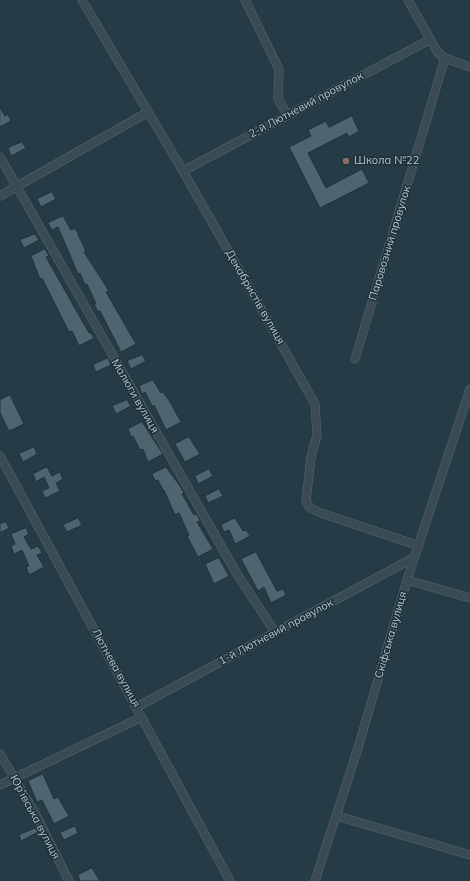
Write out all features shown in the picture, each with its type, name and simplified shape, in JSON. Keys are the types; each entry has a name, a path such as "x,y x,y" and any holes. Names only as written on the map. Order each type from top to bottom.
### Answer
{"street":[{"name":"Декабристів вулиця","path":"82,0 183,171 315,404 318,435 311,457 306,501 310,508 419,546"},
{"path":"245,0 279,69 278,100 287,114"},
{"path":"408,0 429,40 438,53 445,58 470,67"},
{"name":"2-й Лютневий провулок","path":"183,171 287,114 429,40"},
{"name":"Паровозний провулок","path":"355,359 445,58"},
{"path":"0,196 148,112"},
{"name":"Малюги вулиця","path":"0,157 236,574 275,632"},
{"name":"Скіфська вулиця","path":"315,881 337,816 407,580 470,389"},
{"name":"Лютнева вулиця","path":"0,456 230,881"},
{"name":"1-й Лютневий провулок","path":"137,707 415,557"},
{"path":"407,580 470,598"},
{"path":"0,784 142,717"},
{"name":"Юр’ївська вулиця","path":"0,754 36,815 68,881"},
{"path":"337,816 470,855"}],"building":[{"path":"0,107 5,116 8,114 11,121 0,127"},
{"path":"352,116 359,131 349,137 347,133 308,153 326,188 362,169 369,183 320,208 289,147 311,136 308,130 326,121 329,127"},
{"path":"22,142 26,148 11,156 8,148"},
{"path":"52,192 56,199 41,207 37,199"},
{"path":"63,216 71,230 75,228 79,235 86,251 84,252 109,291 106,292 136,344 121,352 100,311 98,312 94,304 96,304 87,284 85,285 80,273 78,274 58,227 52,230 48,223"},
{"path":"35,234 39,240 24,248 20,240"},
{"path":"45,249 49,256 46,257 89,333 90,332 94,338 79,346 72,331 69,332 42,278 40,279 31,256"},
{"path":"142,355 146,361 131,369 127,361"},
{"path":"108,358 111,365 96,372 93,365"},
{"path":"153,380 161,393 163,392 170,402 181,422 166,430 154,405 152,406 145,392 142,394 139,386"},
{"path":"10,395 24,424 9,431 0,413 0,400"},
{"path":"127,400 131,406 116,414 112,406"},
{"path":"142,422 163,454 148,462 143,449 140,450 133,436 131,437 128,429"},
{"path":"189,437 200,454 185,462 175,444"},
{"path":"34,447 37,454 23,462 19,454"},
{"path":"47,467 52,476 60,472 63,479 56,483 60,491 45,498 42,491 49,488 44,477 36,482 33,474"},
{"path":"166,467 180,486 184,493 182,494 194,515 197,514 200,521 197,522 213,549 198,557 187,536 189,535 179,513 175,515 164,490 158,480 155,481 152,474"},
{"path":"209,469 213,476 198,484 195,476"},
{"path":"219,489 223,496 208,503 205,496"},
{"path":"78,518 82,525 67,532 63,525"},
{"path":"235,518 243,531 246,530 250,536 235,544 229,530 224,532 221,525"},
{"path":"6,522 9,528 0,533 0,524"},
{"path":"26,528 29,534 24,537 31,549 38,546 42,553 37,555 44,567 29,575 26,567 29,566 22,550 14,554 11,546 15,544 11,534"},
{"path":"256,552 277,591 283,589 286,595 271,603 264,587 258,591 241,559"},
{"path":"219,558 229,576 214,584 205,564"},
{"path":"43,774 54,799 58,797 69,816 54,824 42,800 37,802 28,781"},
{"path":"75,826 78,833 64,840 60,833"},
{"path":"36,828 38,832 21,841 19,835"},
{"path":"92,868 100,881 80,881 78,875"}],"place":[{"name":"Школа №22","path":"346,161"}]}
